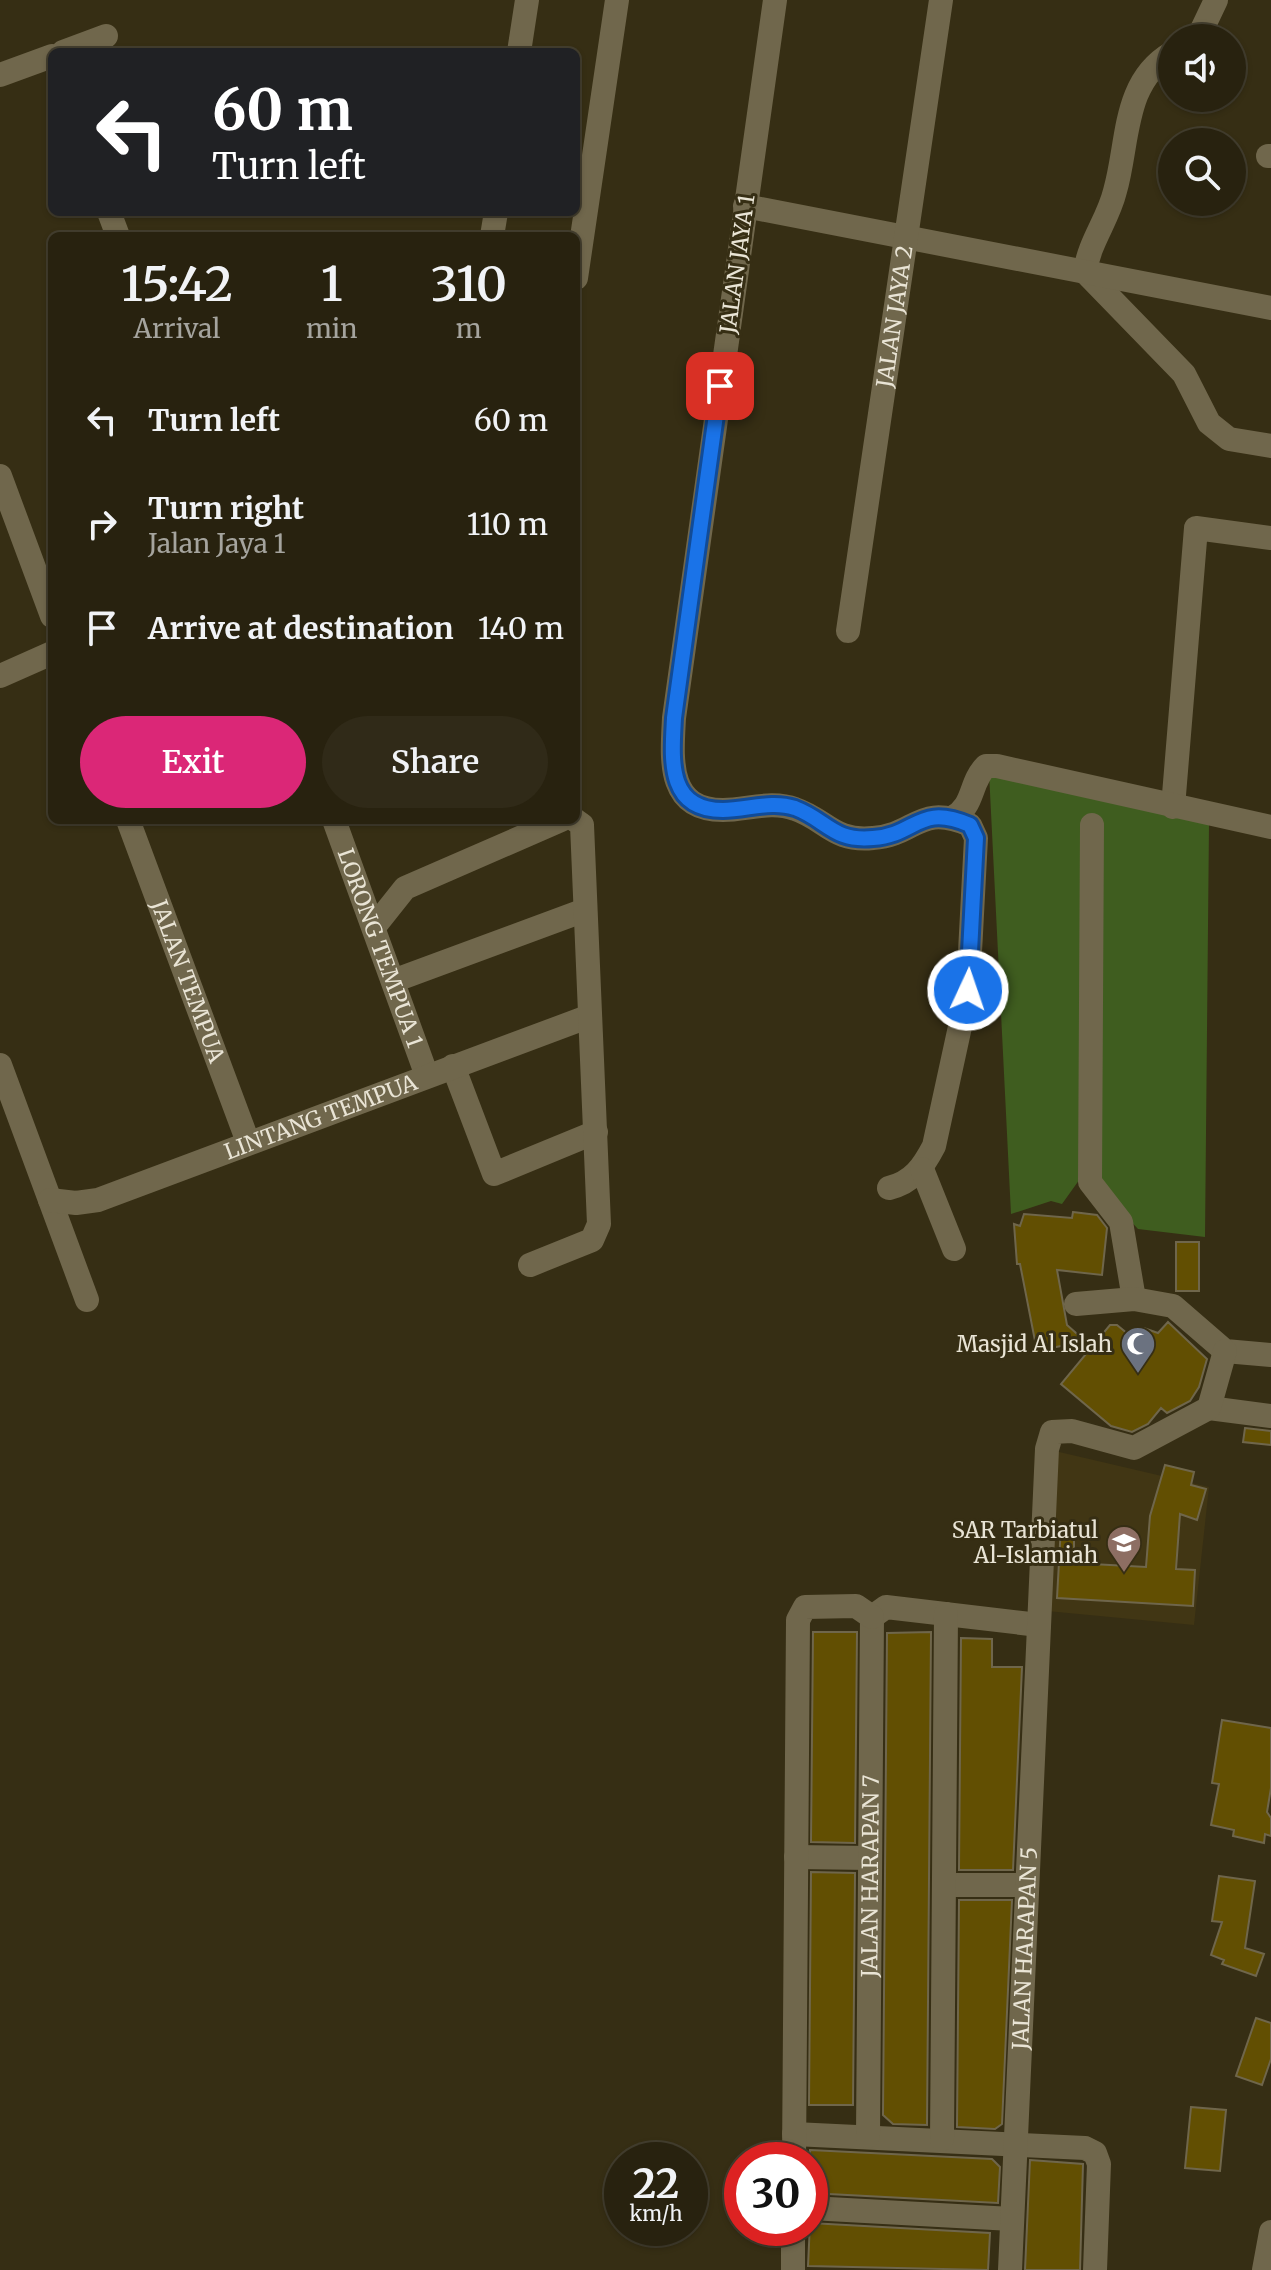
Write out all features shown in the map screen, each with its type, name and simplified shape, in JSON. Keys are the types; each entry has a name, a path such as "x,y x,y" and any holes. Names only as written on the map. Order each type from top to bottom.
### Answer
{"street":[{"path":"520,48 527,0"},
{"path":"579,232 586,135 617,0"},
{"name":"JALAN JAYA 1","path":"775,0 676,702 672,767 679,788 693,803 721,810 770,804 796,809 837,835 852,839 896,835 916,820 931,816 952,818"},
{"name":"JALAN JAYA 2","path":"848,631 941,0"},
{"path":"1205,24 1216,0"},
{"path":"74,48 106,36"},
{"path":"0,75 48,58"},
{"path":"1085,272 1088,254 1115,193 1126,124 1137,91 1158,64"},
{"path":"745,206 1271,308"},
{"path":"1085,272 1184,374 1209,423 1229,439 1271,446"},
{"path":"0,476 48,605"},
{"path":"1173,807 1196,528 1271,538"},
{"path":"0,676 48,655"},
{"path":"952,818 969,805 980,772 986,766 1271,827"},
{"path":"889,1188 903,1184 922,1169 934,1146 968,990 976,838 970,825 952,818"},
{"name":"JALAN TEMPUA","path":"129,824 248,1142"},
{"name":"LORONG TEMPUA 1","path":"335,824 427,1076"},
{"path":"530,1265 596,1236 599,1224 580,824"},
{"path":"1092,825 1090,1182 1121,1222 1134,1299"},
{"path":"374,927 405,888 522,828"},
{"path":"393,981 585,910"},
{"name":"LINTANG TEMPUA","path":"50,1200 76,1203 98,1200 590,1016"},
{"path":"0,1065 87,1300"},
{"path":"453,1066 494,1174 596,1132"},
{"path":"922,1169 954,1249"},
{"path":"1076,1304 1134,1299 1173,1306 1225,1351 1271,1355"},
{"path":"1225,1351 1209,1408 1271,1416"},
{"name":"JALAN HARAPAN 5","path":"1010,2270 1047,1449 1052,1432 1072,1431 1134,1448 1209,1408"},
{"path":"794,2142 798,1620 805,1607 856,1606 872,1617 886,1607 1039,1625"},
{"path":"942,2139 946,1614"},
{"name":"JALAN HARAPAN 7","path":"868,2136 872,1617"},
{"path":"796,1857 870,1858"},
{"path":"944,1885 1027,1885"},
{"path":"794,2134 1015,2142 1085,2148 1095,2153 1099,2164 1095,2270"},
{"path":"828,2209 1012,2219"},
{"path":"1267,2263 1271,2232"},
{"path":"793,2246 793,2270"}],"shaded area":[{"name":"SAR Tarbiatul Al-Islamiah","path":"1055,1451 1209,1487 1194,1625 1047,1611"}],"green space":[{"path":"989,772 1209,824 1205,1237 1138,1229 1109,1198 1082,1176 1062,1204 1051,1201 1011,1214"}],"building":[{"path":"1073,1212 1097,1215 1107,1228 1102,1275 1057,1270 1067,1325 1085,1341 1037,1351 1020,1264 1017,1264 1014,1224 1020,1226 1024,1214 1072,1218"},
{"path":"1176,1242 1199,1242 1199,1291 1176,1291"},
{"name":"Masjid Al Islah","path":"1168,1322 1207,1359 1199,1387 1190,1401 1167,1413 1161,1408 1148,1424 1132,1432 1111,1426 1061,1384 1110,1325 1117,1325 1128,1334 1144,1328 1158,1333"},
{"path":"1245,1428 1271,1431 1271,1445 1243,1442"},
{"path":"1165,1465 1194,1472 1191,1485 1206,1489 1197,1520 1180,1514 1176,1569 1195,1570 1193,1606 1057,1598 1061,1526 1074,1526 1074,1563 1146,1567 1150,1516"},
{"path":"813,1632 857,1632 855,1843 811,1842"},
{"path":"931,1632 927,2125 893,2124 883,2115 887,1633"},
{"path":"961,1638 992,1639 992,1667 1022,1667 1013,1870 959,1870"},
{"path":"1222,1720 1271,1728 1271,1788 1267,1812 1271,1818 1271,1836 1265,1834 1264,1843 1233,1836 1234,1830 1211,1825 1219,1784 1212,1783"},
{"path":"811,1872 855,1873 853,2105 809,2105"},
{"path":"1219,1876 1255,1881 1245,1948 1264,1954 1256,1976 1222,1964 1224,1960 1211,1955 1222,1922 1212,1921"},
{"path":"959,1900 1012,1900 1002,2124 995,2129 957,2127"},
{"path":"1256,2018 1271,2023 1271,2059 1262,2085 1236,2076"},
{"path":"1191,2107 1226,2110 1220,2171 1185,2168"},
{"path":"828,2151 992,2159 1000,2167 998,2203 828,2194"},
{"path":"1030,2160 1083,2164 1080,2270 1025,2270"},
{"path":"828,2224 990,2233 988,2270 808,2266 809,2246 828,2246"}],"place":[{"name":"Masjid Al Islah","path":"1138,1375"},
{"name":"SAR Tarbiatul Al-Islamiah","path":"1124,1574"}],"route":[{"path":"720,386 674,718 672,767 679,788 693,803 721,810 770,804 796,809 837,835 852,839 896,835 916,820 931,816 952,818 970,825 976,838 968,990"}]}
